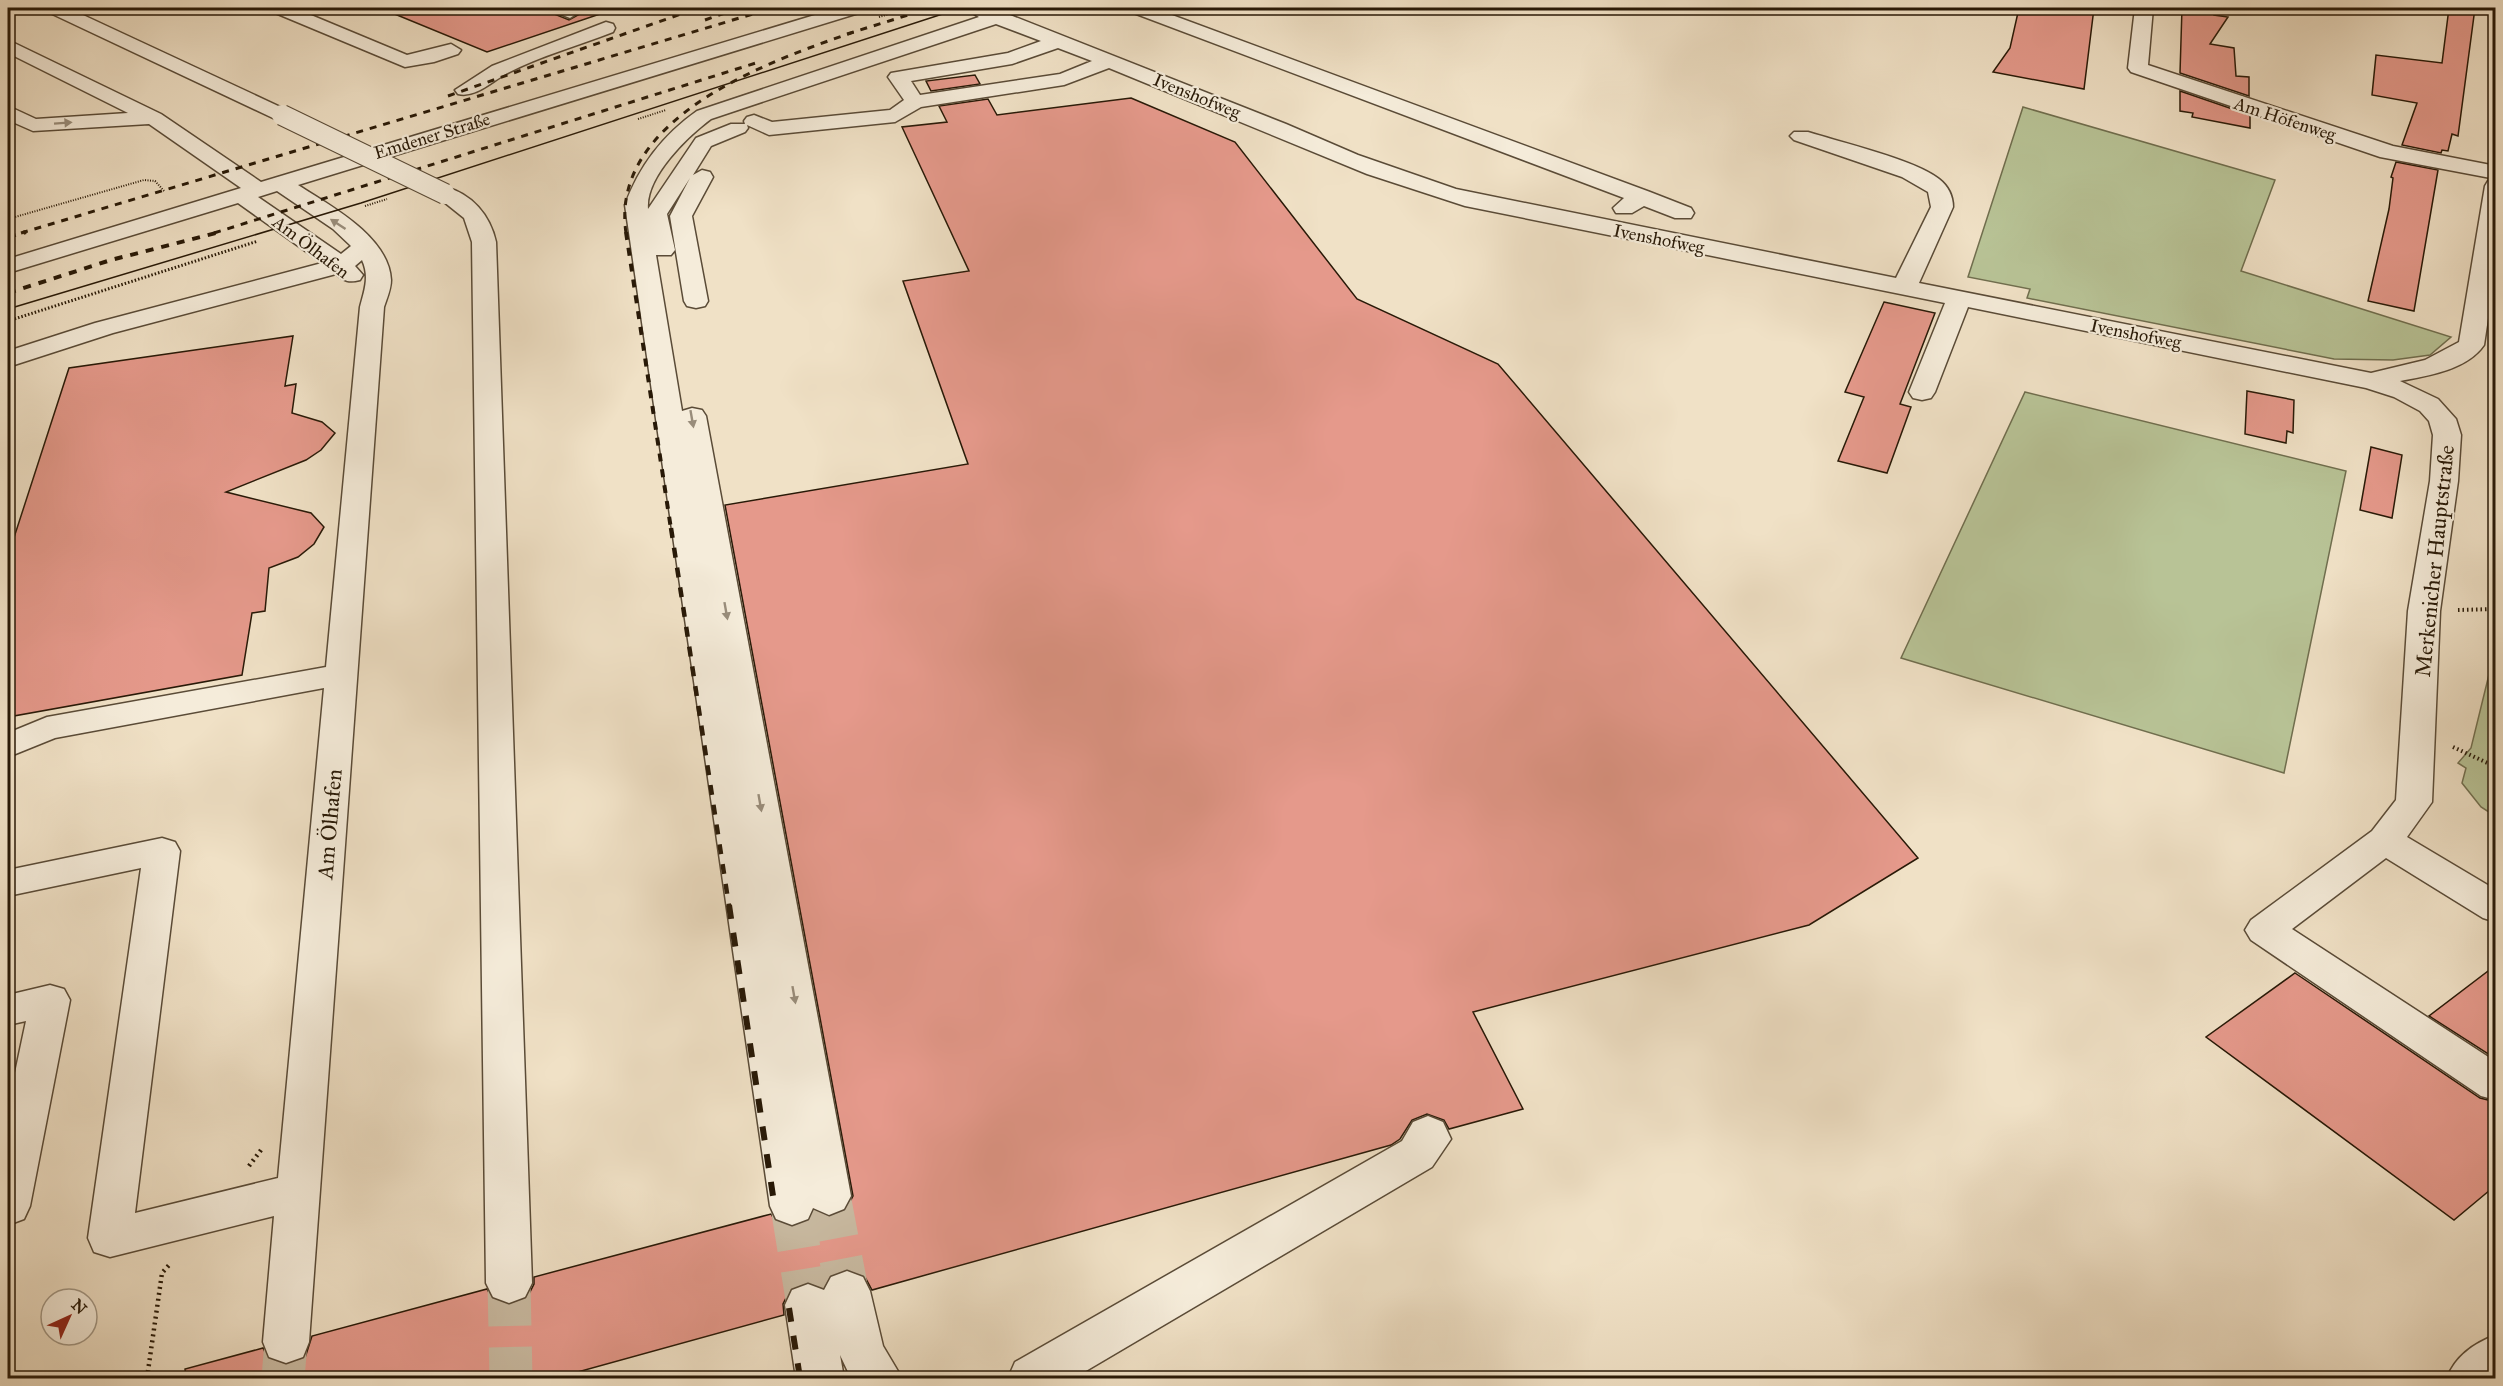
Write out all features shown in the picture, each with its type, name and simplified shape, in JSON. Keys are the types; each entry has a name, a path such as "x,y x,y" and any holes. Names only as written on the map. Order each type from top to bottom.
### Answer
{"street":[{"path":"54,8 446,194 464,206 480,222 484,242 509,1283"},
{"path":"279,8 405,61 427,58 451,50"},
{"path":"1138,8 1683,213"},
{"name":"Am Höfenweg","path":"2144,8 2138,68 2388,152 2496,173"},
{"name":"Emdener Straße","path":"8,266 505,113 857,9"},
{"path":"792,1206 636,205 666,147 678,134 704,115 984,16 1034,11"},
{"path":"895,77 902,63 984,16"},
{"name":"Ivenshofweg","path":"984,16 1110,61 1397,178 1473,201 2372,381"},
{"path":"505,113 458,86 606,28"},
{"path":"895,77 1012,58 1059,41"},
{"path":"8,46 154,118 259,189"},
{"path":"746,124 769,129 895,116 915,102 1064,79 1110,61"},
{"path":"499,70 558,97"},
{"path":"895,77 915,102"},
{"path":"802,105 746,124 703,142 656,214 829,1196"},
{"path":"8,112 33,125 154,118"},
{"path":"696,301 681,216 715,152 746,124"},
{"path":"1801,136 1910,172 1939,190 1942,196 1942,207 1904,288"},
{"path":"2372,381 2389,375 2430,369 2450,361 2471,345 2496,186"},
{"name":"Am Ölhafen","path":"259,189 330,218 359,237 377,267 379,280 372,307 286,1342"},
{"name":"Am Ölhafen","path":"259,189 291,230 341,265 361,288 372,307"},
{"path":"1618,212 1642,197"},
{"path":"217,297 256,281 292,260 299,252 299,243 291,230"},
{"path":"8,359 104,328 341,265 362,249 364,243"},
{"path":"1922,392 1959,299"},
{"name":"Merkenicher Hauptstraße","path":"2372,381 2403,391 2429,405 2442,419 2447,435 2445,481 2424,611 2414,802 2385,840"},
{"path":"8,746 47,728 342,674"},
{"path":"2496,908 2385,840 2264,930 2496,1084"},
{"path":"8,883 162,851 110,1238 208,1216 299,1191"},
{"path":"8,1010 50,1000 8,1206"},
{"path":"1032,1378 1417,1154 1430,1139 1428,1134"},
{"path":"820,1378 827,1298 858,1342 872,1372 878,1378"},
{"path":"2471,1378 2496,1356"}],"path":[{"path":"903,9 909,8"},
{"path":"8,219 144,180"},
{"path":"330,218 392,197"},
{"path":"360,203 365,206"},
{"path":"8,321 291,230"},
{"path":"2418,731 2496,767"}],"green space":[{"path":"2023,107 2275,180 2241,271 2451,337 2430,355 2393,360 2334,359 2027,298 2030,289 1968,277"},
{"path":"2025,392 2346,471 2284,773 1901,658"},
{"path":"2495,650 2496,816 2481,807 2462,783 2466,768 2458,763 2471,748"}],"building":[{"path":"380,8 550,8 554,14 569,20 580,14 578,8 602,8 603,13 487,52"},
{"path":"2019,8 2094,8 2084,89 1993,72 2010,48"},
{"path":"2182,8 2214,10 2214,15 2228,17 2210,44 2234,48 2236,76 2249,77 2249,96 2180,73"},
{"path":"2449,8 2475,8 2458,136 2452,134 2448,151 2442,150 2441,153 2402,145 2417,103 2372,95 2376,55 2442,63"},
{"path":"975,75 980,84 931,91 926,81"},
{"path":"2180,91 2250,115 2250,128 2192,117 2193,113 2180,111"},
{"path":"1131,98 1235,142 1357,299 1498,364 1918,858 1809,925 1473,1012 1523,1109 1449,1129 1444,1120 1427,1114 1412,1120 1400,1139 1391,1145 872,1290 864,1275 846,1269 830,1275 823,1287 807,1282 791,1288 783,1304 784,1315 556,1378 186,1378 185,1369 263,1348 268,1359 287,1365 305,1358 312,1336 487,1289 492,1299 510,1305 527,1298 534,1284 534,1277 771,1214 775,1221 793,1227 809,1221 814,1211 830,1217 846,1210 853,1196 725,505 968,464 903,281 969,271 902,127 947,122 939,106 988,99 997,115"},
{"path":"2396,162 2438,170 2414,311 2368,301 2389,209 2393,178 2391,177"},
{"path":"1884,302 1935,313 1900,404 1911,407 1887,473 1838,461 1864,397 1845,392"},
{"path":"293,336 285,386 296,384 292,413 322,422 335,433 321,450 306,460 226,492 311,513 324,527 314,544 298,557 269,568 265,611 252,613 242,675 8,717 8,556 69,368"},
{"path":"2247,391 2294,400 2293,433 2287,431 2286,443 2245,434"},
{"path":"2371,447 2402,455 2392,518 2360,510"},
{"path":"2496,965 2496,1059 2429,1016"},
{"path":"2295,973 2480,1098 2496,1102 2496,1185 2454,1220 2206,1037"}],"tunnel":[{"path":"829,1196 847,1291"},
{"path":"792,1206 808,1305"},
{"path":"509,1283 511,1378"},
{"path":"283,1378 286,1342"}],"tram line":[{"path":"8,309 361,203 961,8"}],"railway":[{"path":"448,96 698,8"},
{"path":"705,20 739,8"},
{"path":"21,233 773,8"},
{"path":"847,34 931,8"},
{"path":"626,232 627,193 642,157 668,127 702,100 740,78 780,59 854,32"},
{"path":"214,233 759,62"},
{"path":"8,237 26,232"},
{"path":"8,293 111,260 220,232"},
{"path":"626,232 671,529"},
{"path":"671,528 729,906"},
{"path":"729,905 775,1209"},
{"path":"789,1308 800,1378"}]}
